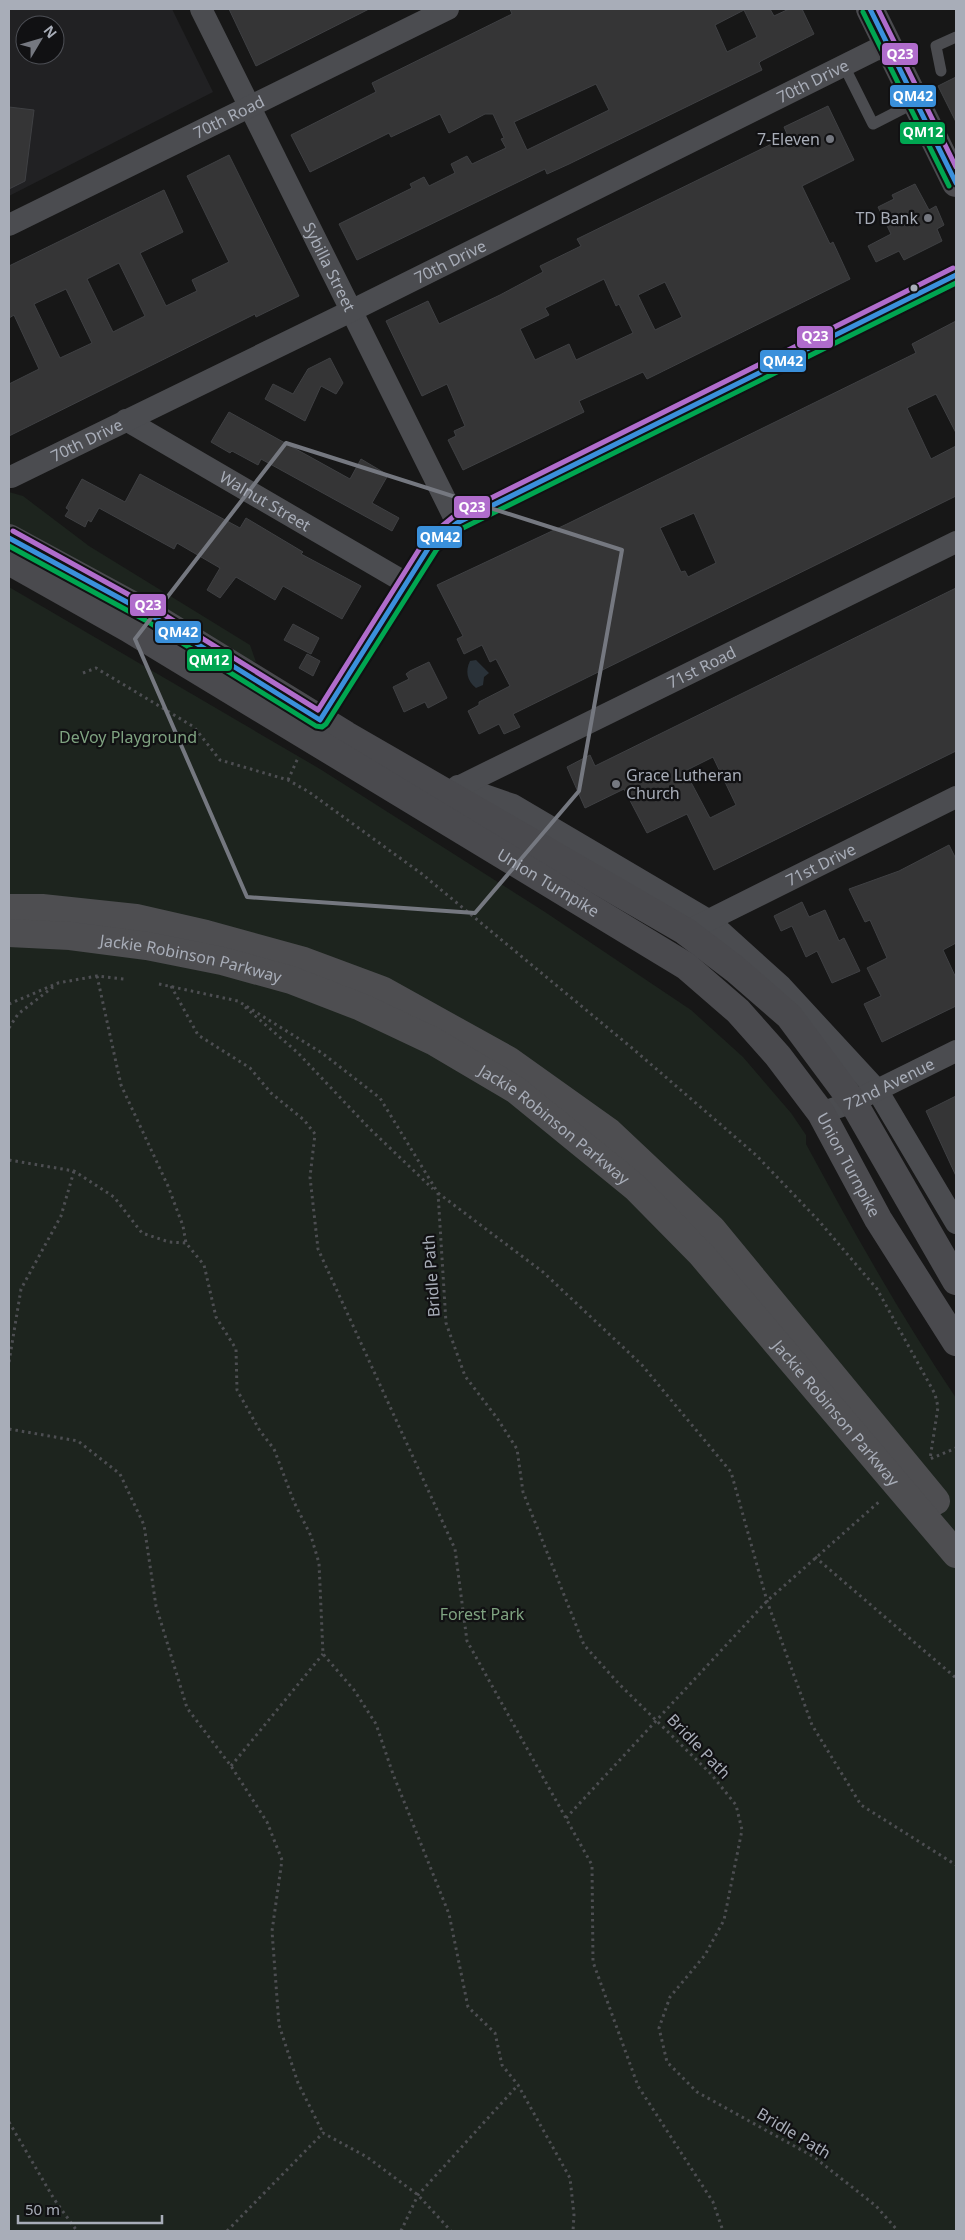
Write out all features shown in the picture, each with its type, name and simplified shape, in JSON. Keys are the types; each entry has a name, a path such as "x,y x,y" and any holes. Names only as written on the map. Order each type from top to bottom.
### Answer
{"highway":[{"name":"Jackie Robinson Parkway","path":"9,908 42,908 136,918 304,960 382,990 508,1060 609,1132 712,1229 956,1526"},
{"name":"Jackie Robinson Parkway","path":"9,933 70,936 147,946 222,961 291,980 361,1007 433,1041 516,1090 636,1188 701,1254 956,1554"}],"main road":[{"path":"870,9 956,184"},
{"name":"Union Turnpike","path":"9,538 149,614 310,737 452,789 696,926 735,969 789,1016 865,1096 956,1281"},
{"name":"Union Turnpike","path":"9,562 128,628 686,966 738,1012 778,1056 821,1113 878,1219 956,1342"}],"street":[{"name":"Sybilla Street","path":"201,9 457,523"},
{"name":"70th Road","path":"9,225 448,9"},
{"name":"70th Drive","path":"11,477 887,44"},
{"path":"310,737 431,544 457,523 956,275"},
{"name":"Walnut Street","path":"126,420 406,582"},
{"name":"71st Road","path":"452,789 956,542"},
{"name":"71st Drive","path":"696,926 956,797"},
{"name":"72nd Avenue","path":"821,1113 865,1096 956,1051"},
{"name":"Union Turnpike","path":"865,1096 956,1223"}],"lane":[{"path":"941,72 936,46 956,37"},
{"path":"844,66 874,124 916,102"}],"path":[{"path":"83,673 96,668 194,727 220,760 288,780 309,792 422,874 632,1048 756,1154 820,1221 877,1289 935,1394 938,1407 930,1459 956,1448"},
{"path":"288,780 310,737"},
{"path":"9,1004 58,983 97,976 124,979"},
{"path":"97,976 120,1085 168,1186 183,1226 186,1243 204,1265 216,1317 236,1348 237,1390 260,1431 274,1449 294,1502 311,1536 319,1563 323,1654 354,1690 376,1724 393,1774 449,1914 468,2007 495,2033 502,2065 518,2086 570,2178 574,2216 573,2231"},
{"path":"9,1028 18,1014 58,983"},
{"path":"158,984 238,1001 322,1053 380,1098 438,1193"},
{"path":"171,986 198,1035 250,1068 271,1093 304,1120 315,1134 310,1177 318,1249 456,1549 467,1641 592,1865 593,1962 638,2086 713,2202 723,2231"},
{"path":"238,1001 298,1053 369,1128 438,1193 543,1272 642,1364 731,1472 766,1600 812,1725 861,1805 956,1865"},
{"path":"9,1160 74,1171 114,1197 142,1233 169,1242 186,1243"},
{"path":"9,1362 20,1289 61,1216 74,1171"},
{"name":"Bridle Path","path":"438,1193 446,1323 465,1376 497,1418 517,1449 523,1492 584,1644 619,1684 711,1774 736,1805 742,1830 724,1920 705,1955 670,1997 659,2028 668,2062 697,2092 814,2157 876,2206 898,2231"},
{"path":"9,1429 78,1441 120,1474 144,1525 156,1606 187,1708 231,1766 268,1822 282,1860 272,1931 279,2025 298,2083 323,2133 367,2157 418,2195 451,2231"},
{"path":"566,1818 766,1600 882,1498"},
{"path":"815,1557 956,1678"},
{"path":"231,1766 323,1654"},
{"path":"401,2231 418,2195 518,2086"},
{"path":"9,2122 54,2199 77,2231"},
{"path":"227,2231 323,2133"}],"highlighted area":[{"path":"286,443 622,550 579,791 475,913 247,897 135,639"}],"shaded area":[{"path":"9,9 172,9 213,92 9,196"},
{"path":"476,660 489,673 484,677 483,685 476,688 469,679 467,672 470,661"}],"green space":[{"path":"9,492 23,496 89,546 250,645 256,662 241,659 9,528"},
{"name":"Forest Park","path":"9,587 320,769 545,912 691,1010 743,1057 791,1113 806,1135 806,1144 860,1241 897,1305 956,1398 956,2231 9,2231"}],"building":[{"path":"229,9 369,9 256,66"},
{"path":"510,9 770,9 774,16 789,9 802,9 814,34 761,61 759,63 762,70 569,164 547,174 545,169 357,260 339,224 412,188 410,184 424,177 429,186 455,173 451,164 467,156 472,164 506,148 501,139 504,138 493,114 485,114 449,133 440,114 391,137 389,133 310,172 291,135 376,92 372,83 512,14","holes":["744,10 757,37 727,52 715,25","596,84 609,110 527,150 514,122"]},
{"path":"956,77 956,122 938,86"},
{"path":"828,106 854,160 802,186 830,244 833,242 850,279 647,379 643,372 579,401 584,412 463,470 448,440 456,436 454,431 465,426 447,384 422,396 386,321 428,301 439,324 500,295 543,272 540,266 581,246 577,239 788,136 784,127","holes":["604,279 616,306 619,304 633,333 576,360 569,344 535,360 520,329 549,315 545,308","665,282 682,317 655,330 638,295"]},
{"path":"9,107 34,110 25,181 9,189"},
{"path":"229,155 299,296 256,317 255,314 9,436 9,384 39,369 14,315 9,318 9,266 164,190 183,232 140,253 166,306 197,291 192,280 229,262 187,176","holes":["119,263 145,316 113,332 87,279","66,289 92,343 60,358 34,304"]},
{"path":"915,184 929,210 936,206 944,225 937,229 942,241 904,260 899,251 876,262 868,246 891,234 878,207 894,199 892,195"},
{"path":"956,321 956,433 936,394 907,408 931,459 956,446 956,496 513,714 520,727 504,734 499,724 479,734 468,711 479,705 479,702 510,686 496,659 490,662 482,645 464,654 457,639 463,636 437,585 567,524 916,353 912,344","holes":["694,513 716,563 688,577 685,571 681,572 660,528"]},
{"path":"330,358 343,383 336,394 321,386 305,421 265,399 273,384 293,394 308,369"},
{"path":"229,412 350,479 361,459 388,475 372,503 399,518 392,531 261,459 258,465 232,451 230,453 211,442"},
{"path":"140,474 240,528 246,518 303,552 301,554 361,586 342,619 283,586 275,600 236,577 220,598 207,590 220,568 177,543 174,549 99,508 91,522 88,520 85,527 65,516 69,510 66,508 82,479 125,502"},
{"path":"956,588 956,751 714,870 687,814 647,833 624,789 585,808 567,767 590,755 595,766","holes":["713,757 736,805 710,818 685,771"]},
{"path":"293,624 319,638 311,654 284,640"},
{"path":"307,654 320,661 313,676 299,668"},
{"path":"429,662 447,698 428,708 425,702 404,712 393,687 409,679 406,674 410,671"},
{"path":"949,845 956,859 956,943 943,950 956,978 956,1006 882,1042 864,1004 881,996 867,968 887,958 870,920 865,922 849,889 899,871"},
{"path":"802,902 809,917 825,910 839,941 844,938 860,971 832,983 817,951 806,957 792,926 781,931 774,916"},
{"path":"956,1096 956,1176 926,1111"}],"transit line":[{"name":"QM42","path":"870,9 956,183"},
{"name":"Q23","path":"878,9 956,167"},
{"name":"QM12","path":"863,12 949,186"},
{"name":"Q23","path":"13,531 153,608 318,710 425,540 453,517 953,268"},
{"name":"QM42","path":"9,538 149,614 320,720 431,544 457,523 956,275"},
{"name":"QM12","path":"9,546 145,620 316,726 322,727 326,724 437,549 461,529 956,283"}],"place":[{"name":"7-Eleven","path":"830,139"},
{"name":"TD Bank","path":"928,218"},
{"name":"Grace Lutheran Church","path":"616,784"}],"park label":[{"name":"DeVoy Playground","path":"128,737"}]}
